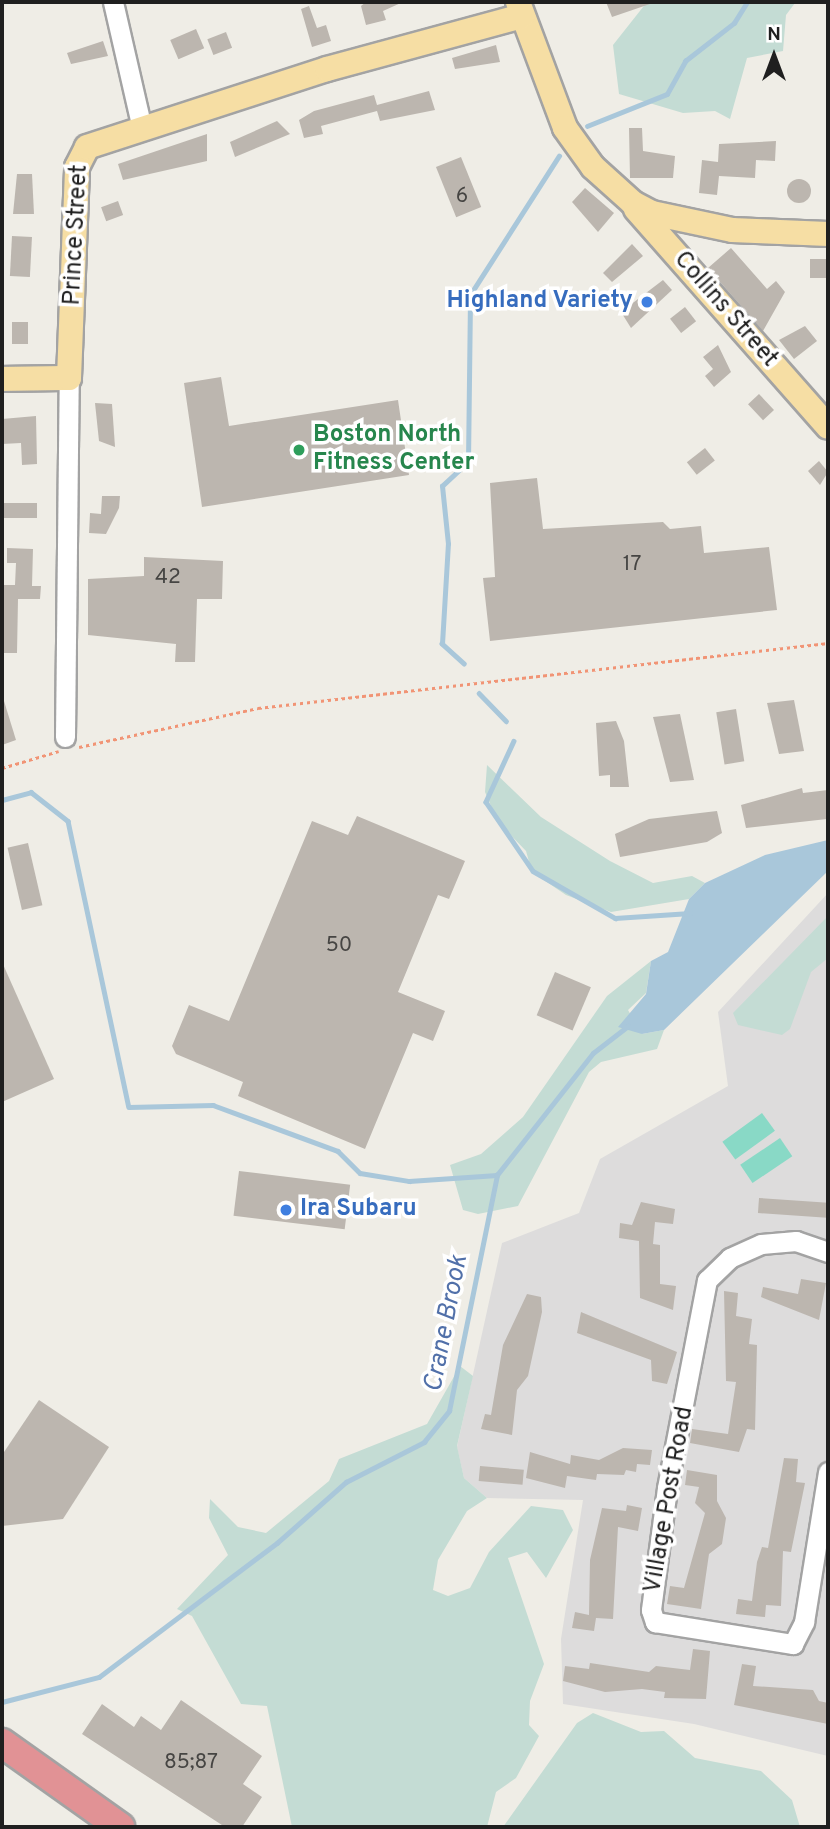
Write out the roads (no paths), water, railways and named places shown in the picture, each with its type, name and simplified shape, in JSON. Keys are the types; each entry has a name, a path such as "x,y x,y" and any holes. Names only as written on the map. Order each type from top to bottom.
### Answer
{"highway":[{"path":"2,1744 120,1827"}],"main road":[{"name":"Prince Street","path":"69,378 79,157 87,147 520,9"},
{"path":"520,9 565,128 622,193 652,214 698,225 828,234"},
{"name":"Collins Street","path":"622,193 828,426"},
{"path":"682,261 698,225"},
{"path":"2,379 69,378"}],"street":[{"path":"113,2 142,129"},
{"name":"Prince Street","path":"65,737 69,378"},
{"name":"Village Post Road","path":"828,1252 796,1241 761,1244 730,1258 708,1280 667,1488 651,1610 655,1622 793,1644 804,1622 828,1472"}],"waterway":[{"path":"587,126 667,94 685,61 734,23 747,2"},
{"path":"464,664 442,644 448,544 442,486 468,462 470,295 559,156"},
{"path":"479,693 506,721"},
{"path":"514,741 486,802 533,871 615,918 690,913"},
{"path":"2,800 31,792 68,821 129,1107 213,1105 338,1151 360,1173 409,1181 497,1175"},
{"name":"Crane Brook","path":"2,1702 99,1677 277,1543 346,1482 424,1442 449,1411 497,1175 593,1053 628,1026"}],"place":[{"name":"Highland Variety","path":"647,302"},
{"name":"Boston North Fitness Center","path":"299,450"},
{"name":"Ira Subaru","path":"286,1210"}]}
